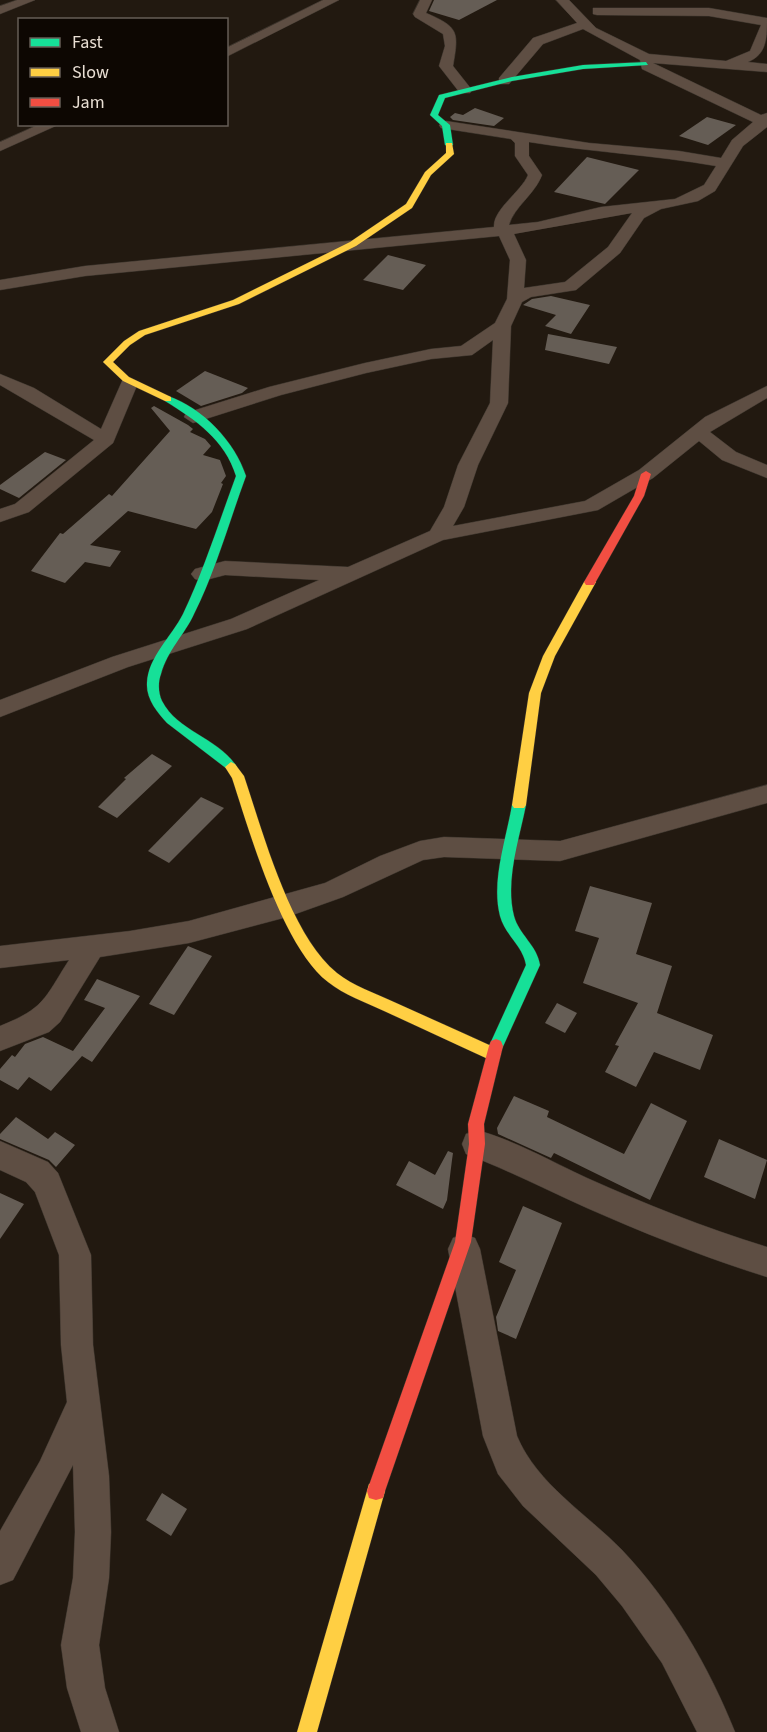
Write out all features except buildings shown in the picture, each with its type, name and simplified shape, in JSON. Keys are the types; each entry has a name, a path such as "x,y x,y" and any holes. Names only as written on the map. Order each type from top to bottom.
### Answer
{"street":[{"path":"0,10 29,0"},
{"path":"228,53 333,0"},
{"path":"426,0 419,14 441,24 450,34 452,44 446,66 465,90"},
{"path":"0,285 85,271 538,226 638,211 676,203 704,193 715,180 723,163 737,143 765,121 592,31 562,0"},
{"path":"597,11 627,0"},
{"path":"574,10 709,12 767,24 754,56 728,64"},
{"path":"504,81 538,41 585,24"},
{"path":"723,163 540,140 519,142 446,125 434,115 440,99 465,90 583,67 646,61 767,68"},
{"path":"446,125 450,154 428,174 409,206 353,244 236,302 132,338 108,362 129,383 162,396 226,443 241,467 217,560 202,574 188,615 166,648 153,682 156,700 188,735 221,755 238,776 262,849 301,939 315,960 331,976 436,1030 493,1054"},
{"path":"0,147 48,126"},
{"path":"438,535 454,507 468,465 500,403 502,326 515,299 518,260 503,230 503,219 526,195 535,175 523,158 519,142"},
{"path":"515,299 526,293 570,286 614,250 638,211"},
{"path":"193,417 275,391 365,368 431,354 466,351 502,326"},
{"path":"0,379 50,403 78,426 106,439"},
{"path":"0,516 22,508 106,439 129,383"},
{"path":"0,710 120,662 239,624 438,535 591,506 646,474 698,431 767,391"},
{"path":"698,431 729,456 767,472"},
{"path":"308,1732 371,1505 463,1242 477,1144 476,1124 493,1054 533,965 533,955 507,918 506,890 535,693 549,656 639,496 646,474"},
{"path":"217,560 275,572 353,574"},
{"path":"0,957 189,932 286,906 334,890 389,863 420,851 444,847 560,851 767,794"},
{"path":"0,1039 39,1023 50,1014 92,946"},
{"path":"477,1144 496,1148 572,1186 687,1235 767,1262"},
{"path":"0,1155 37,1172 47,1183 75,1255 77,1345 92,1476 93,1532 91,1578 80,1646 86,1688 100,1732"},
{"path":"463,1242 500,1436 511,1464 528,1485 621,1575 656,1621 685,1667 716,1732"},
{"path":"0,1567 22,1531 84,1404"}],"traffic: fast":[{"path":"449,145 446,125 434,115 442,97 512,79 583,67 646,64"},
{"path":"168,399 191,413 223,441 237,463 241,476 189,613 155,672 154,694 171,720 213,750 231,767"},
{"path":"496,1046 533,965 530,952 507,917 505,905 506,877 519,805"}],"traffic: slow":[{"path":"168,399 126,379 108,362 127,343 142,333 236,302 353,244 409,206 428,174 450,154 449,145"},
{"path":"519,805 535,693 549,656 590,582"},
{"path":"231,767 238,776 288,914 317,962 332,977 356,991 493,1054"},
{"path":"307,1732 376,1491"}],"traffic: jam":[{"path":"590,582 639,496 646,474"},
{"path":"376,1491 463,1242 477,1144 476,1124 496,1046"}]}
